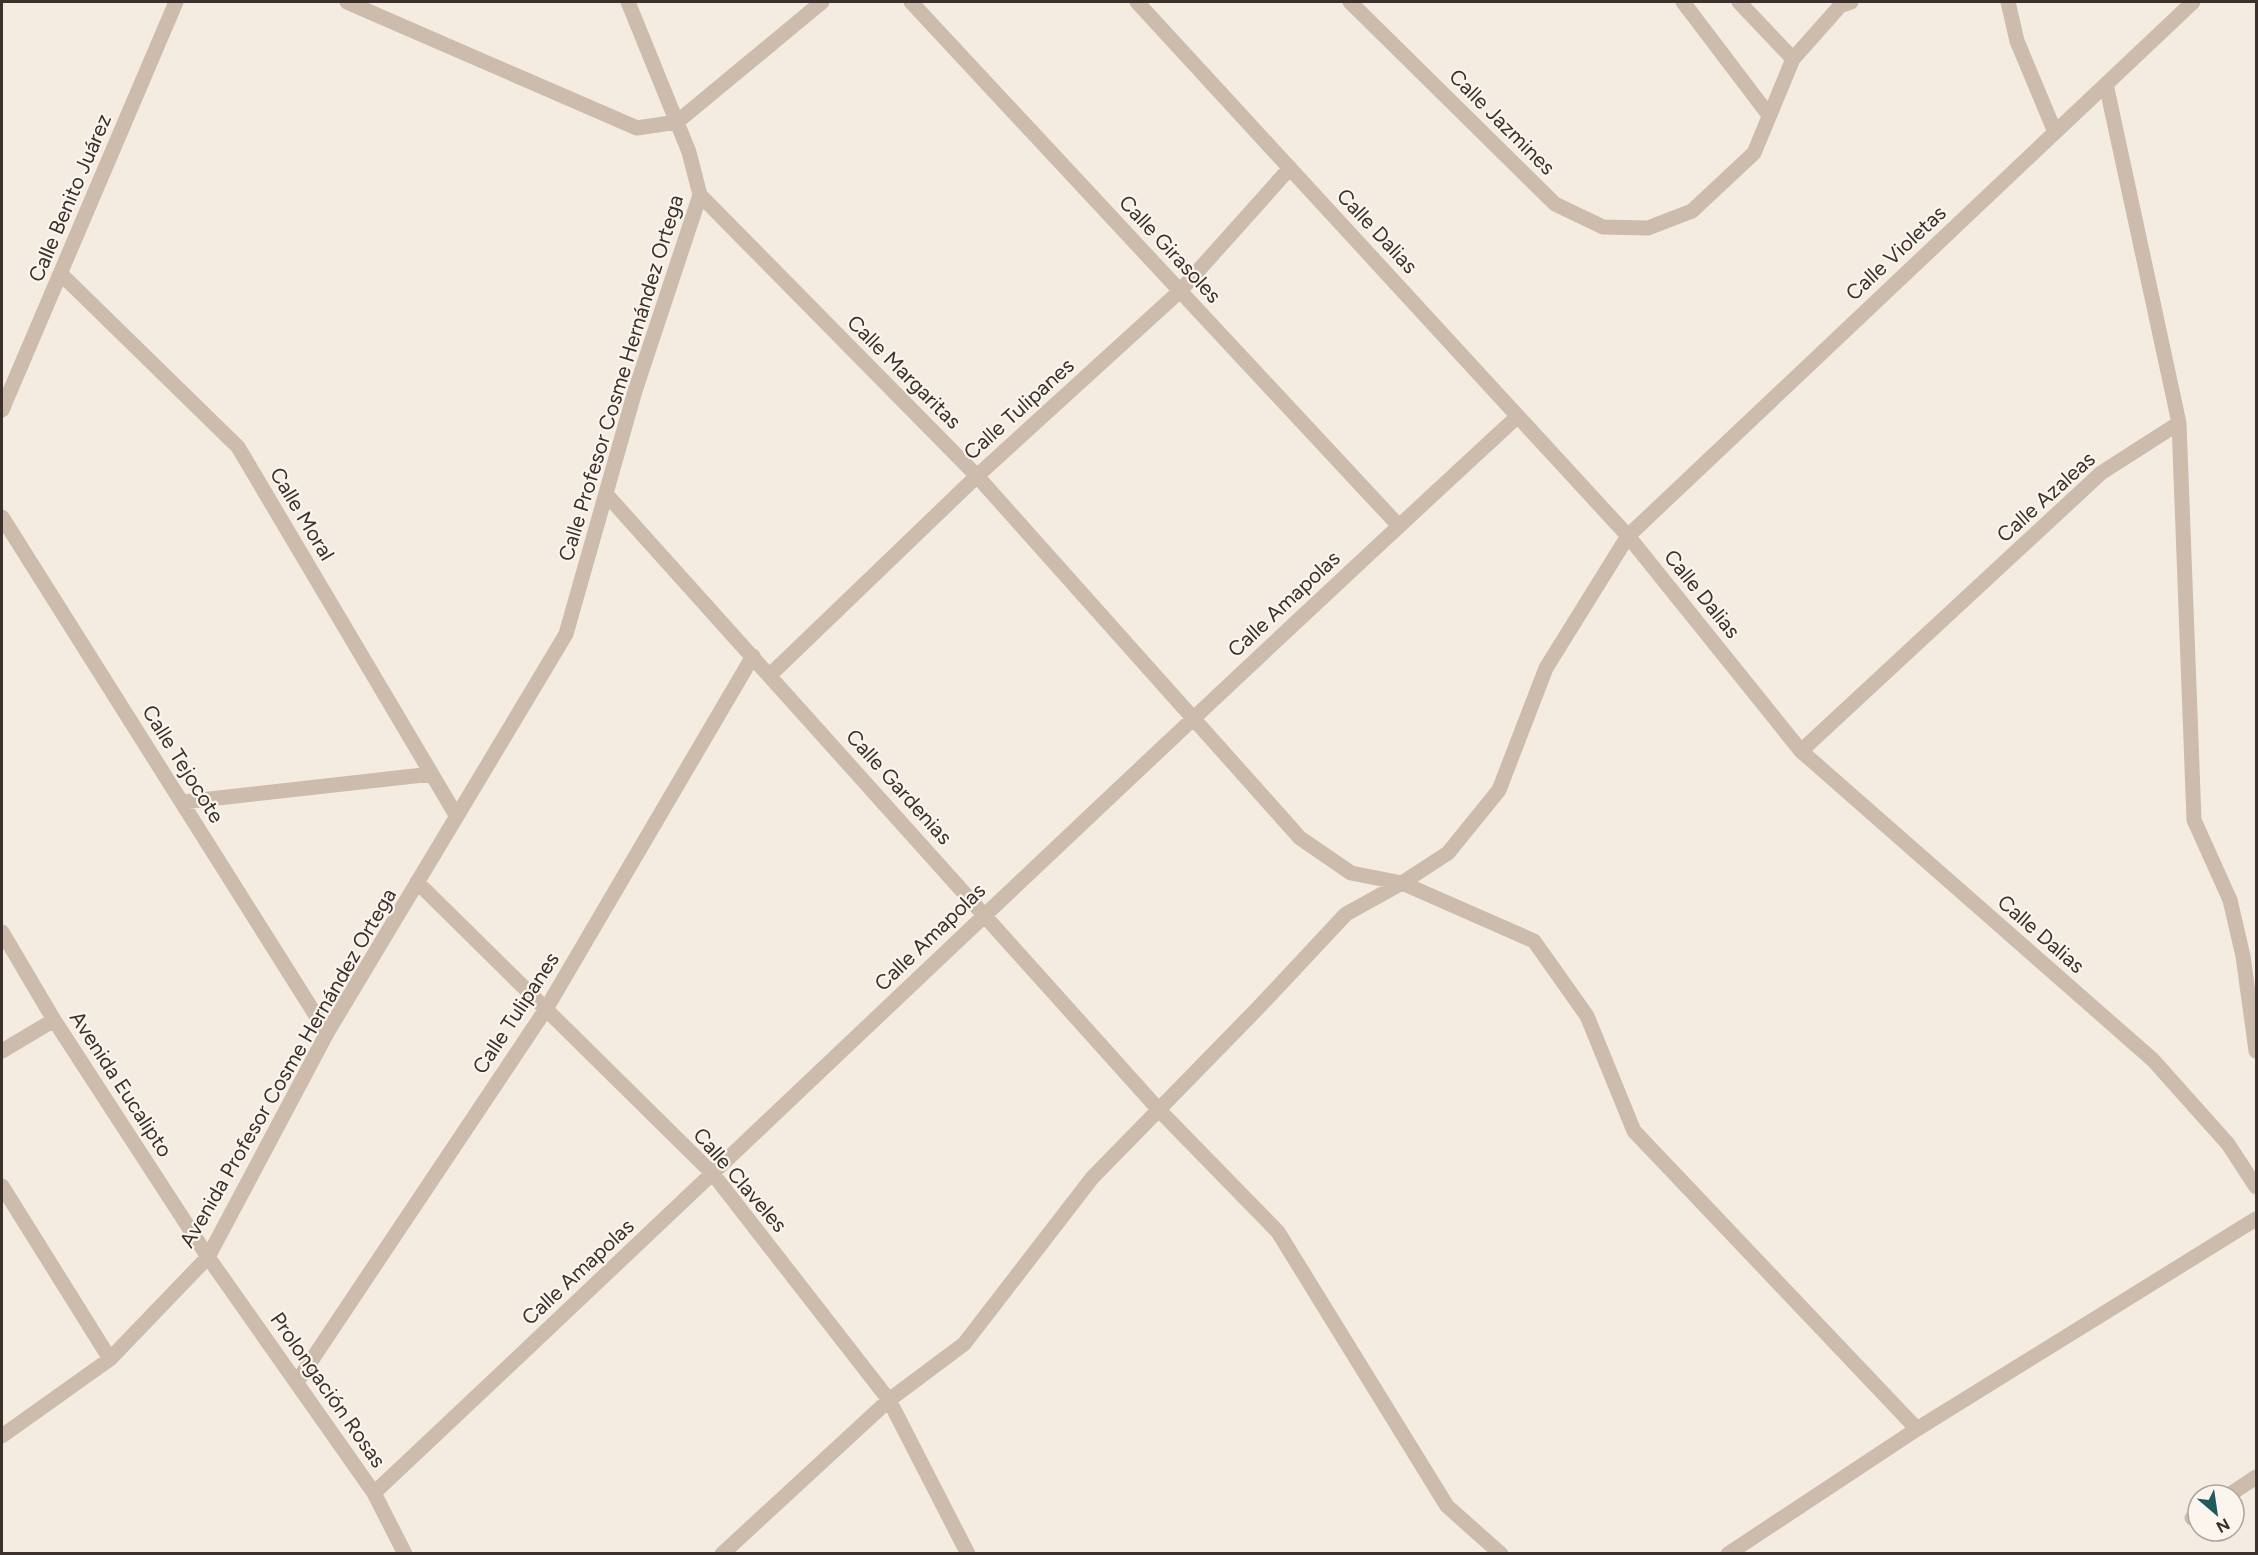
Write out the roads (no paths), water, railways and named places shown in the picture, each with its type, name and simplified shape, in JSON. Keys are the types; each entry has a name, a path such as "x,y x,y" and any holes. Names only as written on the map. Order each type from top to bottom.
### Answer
{"street":[{"name":"Calle Benito Juárez","path":"2,410 175,2"},
{"path":"347,2 637,128 677,122 822,2"},
{"name":"Calle Profesor Cosme Hernández Ortega","path":"566,634 635,391 699,195 689,152 628,2"},
{"name":"Calle Girasoles","path":"910,2 1399,526"},
{"name":"Calle Dalias","path":"1137,2 1628,536 1802,751 2153,1060 2254,1176"},
{"name":"Calle Jazmines","path":"1350,2 1555,204 1603,227 1648,228 1692,211 1754,153 1768,114"},
{"path":"1683,2 1768,114 1793,59 1840,6 1851,2"},
{"path":"1739,2 1793,59"},
{"path":"2008,2 2017,41 2055,132"},
{"name":"Calle Violetas","path":"722,1554 889,1400 964,1344 1092,1178 1346,914 1402,883 1448,853 1498,790 1546,668 1628,536 2193,2"},
{"path":"2106,84 2180,423 2194,820 2230,900 2243,956 2256,1051"},
{"name":"Calle Tulipanes","path":"771,675 976,476 1180,291 1290,168"},
{"name":"Calle Margaritas","path":"699,195 976,476 1300,838 1351,873 1402,883 1534,941 1587,1016 1634,1131 1917,1429"},
{"name":"Calle Moral","path":"61,274 238,447 456,815"},
{"name":"Calle Amapolas","path":"374,1492 713,1174 1192,718 1518,416"},
{"name":"Calle Azaleas","path":"1802,751 2101,472 2180,423"},
{"name":"Calle Gardenias","path":"606,494 985,913 1159,1110 1278,1232 1447,1506 1501,1554"},
{"name":"Calle Tejocote","path":"2,518 327,1034"},
{"name":"Avenida Profesor Cosme Hernández Ortega","path":"2,1436 110,1359 208,1257 327,1034 566,634"},
{"name":"Calle Tulipanes","path":"297,1382 546,1009 753,656"},
{"path":"183,802 432,774"},
{"name":"Calle Claveles","path":"417,882 713,1174 889,1400 968,1554"},
{"name":"Avenida Eucalipto","path":"2,932 54,1020 208,1257"},
{"path":"2,1051 54,1020"},
{"path":"2,1186 110,1359"},
{"path":"1728,1554 1917,1429 2256,1219"},
{"name":"Prolongación Rosas","path":"208,1257 374,1492 405,1554"}]}
